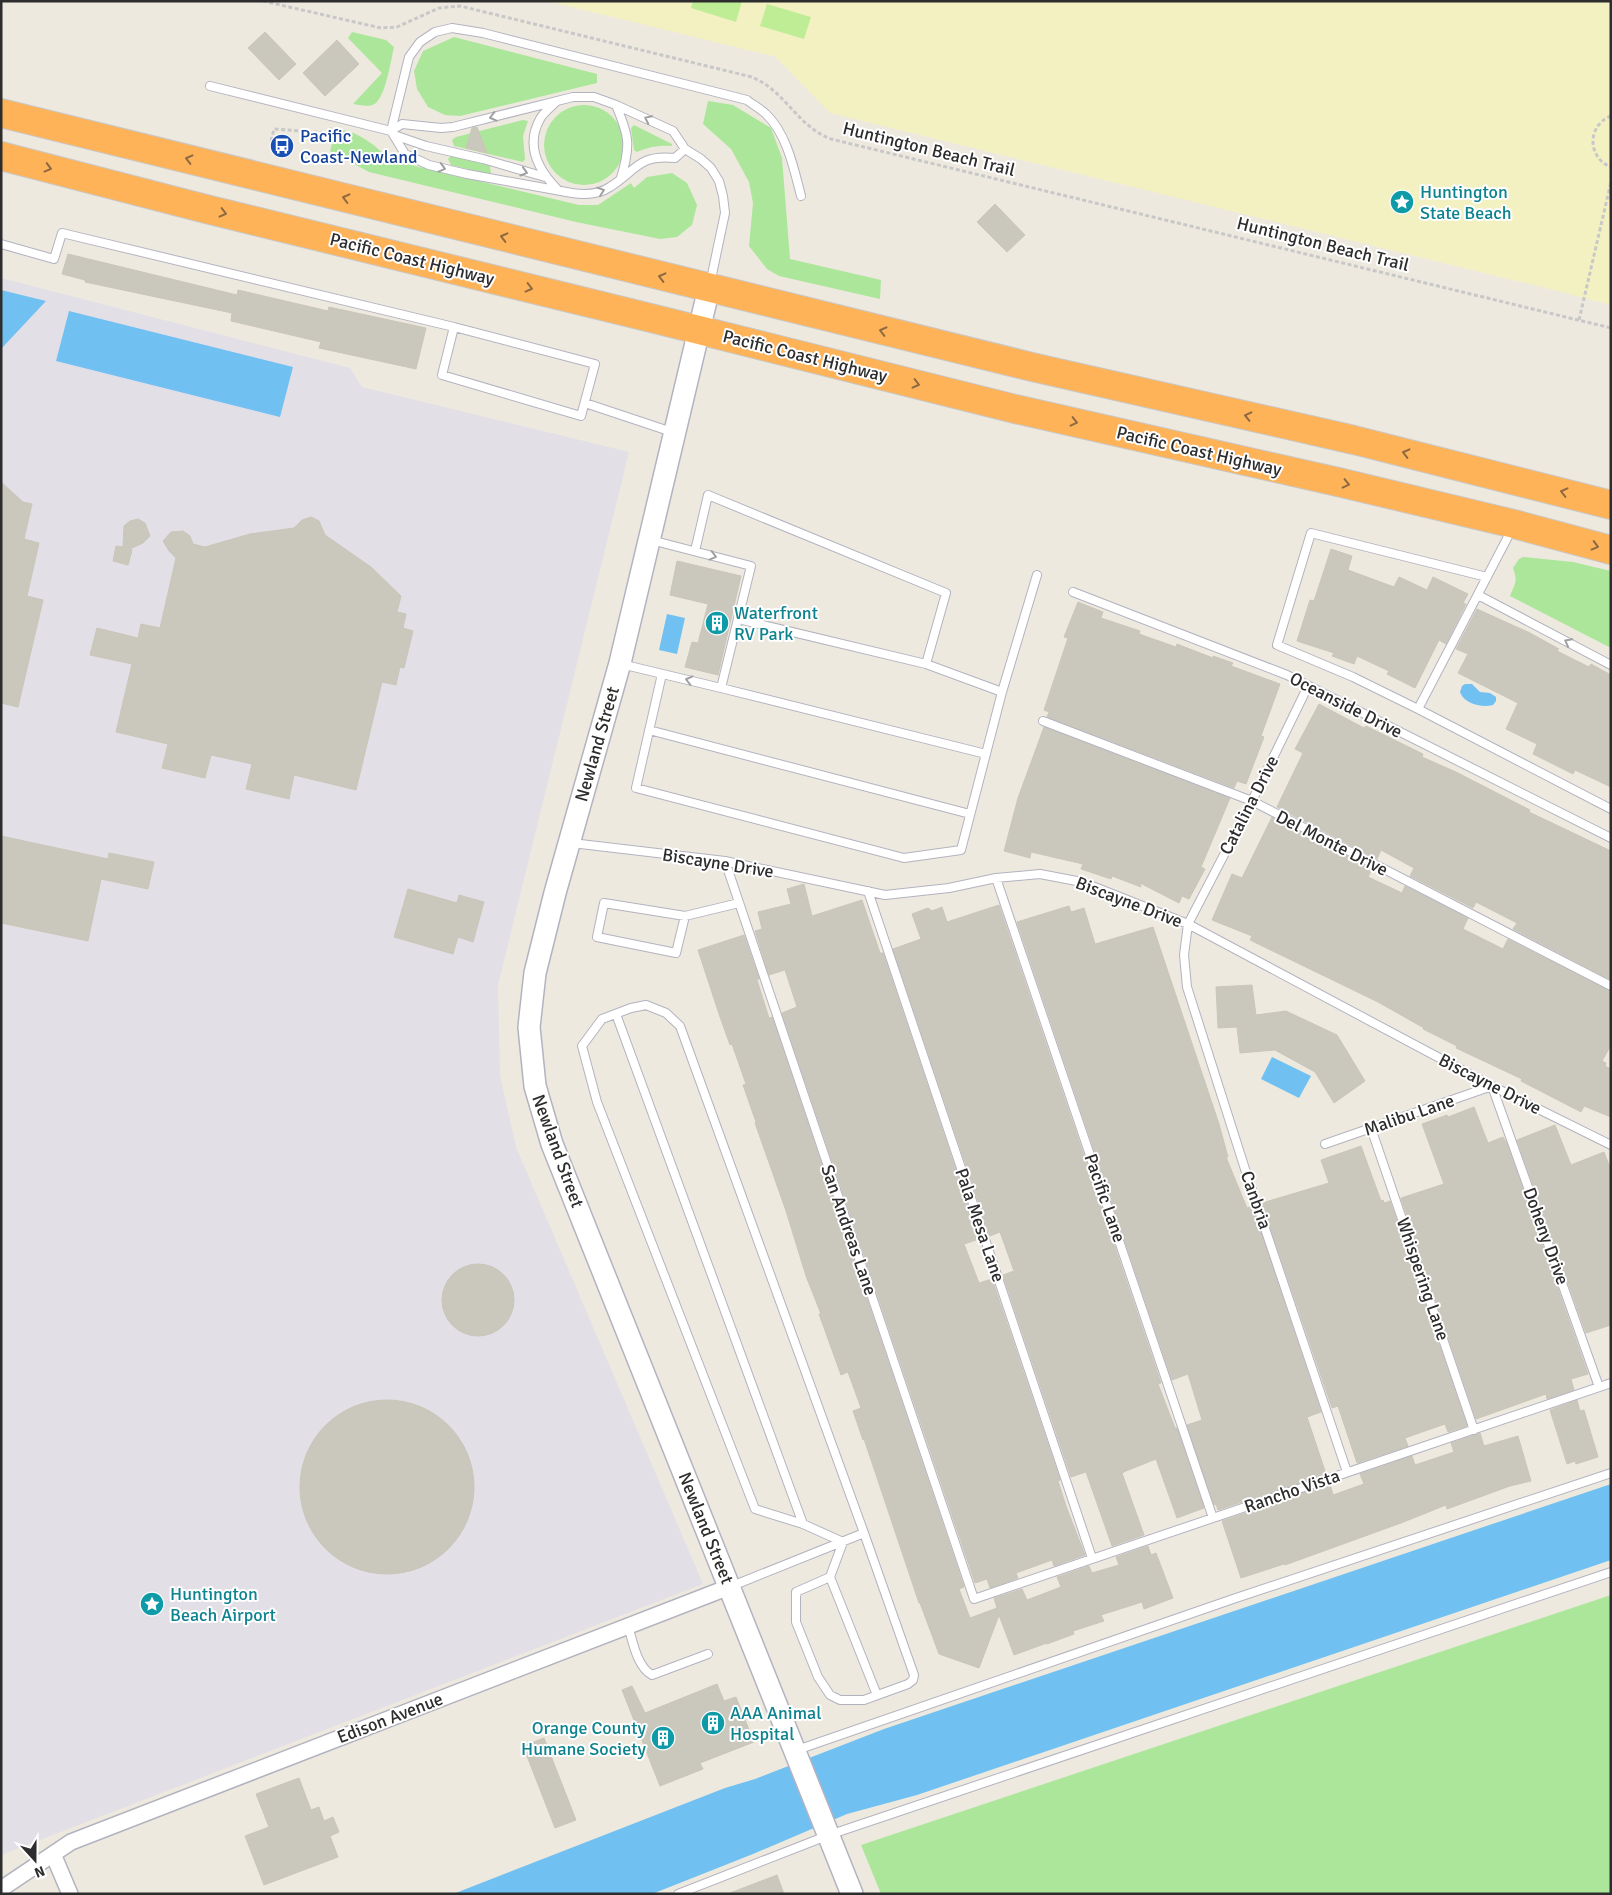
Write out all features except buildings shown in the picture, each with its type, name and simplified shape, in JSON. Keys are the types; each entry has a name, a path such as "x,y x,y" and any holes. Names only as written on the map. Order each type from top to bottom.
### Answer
{"highway":[{"path":"1,113 1067,376 1354,440 1611,504"},
{"name":"Pacific Coast Highway","path":"1,156 215,212 1015,409 1330,480 1514,524 1611,550"}],"street":[{"name":"Newland Street","path":"709,288 620,663 569,843 535,973 529,1027 534,1086 552,1144 852,1894"},
{"name":"Edison Avenue","path":"1,1889 71,1842 729,1587"},
{"path":"54,1854 70,1894"}],"lane":[{"path":"685,149 675,158 661,156 636,165 610,187 599,192 584,195 467,174 429,164 406,154 392,133 409,57 420,42 435,32 452,28 483,33 747,100 766,114 780,133 796,174 801,196"},
{"path":"210,86 335,117 392,133 426,146 483,159 545,177"},
{"path":"392,133 402,124 441,128 453,127 573,96 594,97 672,131 685,149 711,168 719,181 723,196 725,212 709,288"},
{"path":"557,100 540,119 535,135 534,152 538,166 545,177 558,190"},
{"path":"616,105 625,127 628,142 628,157 621,178"},
{"path":"1,244 54,259 62,233 454,327 595,364 581,416 442,375 454,327"},
{"path":"585,402 674,432"},
{"path":"695,551 708,495 946,593 926,664"},
{"path":"1418,709 1514,524"},
{"path":"1487,577 1312,533 1277,645 1353,677 1611,809"},
{"path":"649,539 751,566 721,688"},
{"path":"662,674 636,788 904,858 961,850 1002,692 1037,575"},
{"name":"Oceanside Drive","path":"1073,592 1287,675 1611,838"},
{"path":"1478,595 1611,665"},
{"path":"738,618 926,664 1002,692"},
{"path":"620,663 986,754"},
{"name":"Catalina Drive","path":"1188,924 1252,801 1308,686"},
{"name":"Del Monte Drive","path":"1043,721 1252,801 1611,986"},
{"path":"649,730 970,814"},
{"name":"Biscayne Drive","path":"569,843 725,861 885,895 949,888 996,878 1040,874 1082,882 1188,924 1492,1086 1611,1145"},
{"name":"San Andreas Lane","path":"725,861 974,1599"},
{"name":"Pacific Lane","path":"996,878 1213,1518"},
{"name":"Pala Mesa Lane","path":"868,890 1092,1558"},
{"path":"685,916 676,953 597,938 604,903 685,916 739,903"},
{"name":"Canbria","path":"1188,924 1184,955 1187,987 1245,1170 1347,1472"},
{"path":"830,1577 796,1592 796,1622 818,1677 830,1695 840,1700 864,1700 908,1684 913,1680 914,1675 680,1026 666,1013 646,1005 602,1019 582,1046 597,1102 755,1509 803,1524 843,1542"},
{"path":"616,1014 803,1524"},
{"name":"Malibu Lane","path":"1324,1144 1492,1086"},
{"name":"Doheny Drive","path":"1492,1086 1600,1387"},
{"name":"Whispering Lane","path":"1372,1128 1474,1430"},
{"name":"Rancho Vista","path":"974,1599 1611,1383"},
{"path":"797,1756 1233,1599 1611,1473"},
{"path":"729,1587 864,1533"},
{"path":"843,1542 830,1577 877,1695"},
{"path":"678,1894 827,1830 1611,1572"},
{"path":"628,1626 642,1666 646,1672 652,1675 708,1654"}],"path":[{"name":"Huntington Beach Trail","path":"263,1 381,28 397,27 439,8 460,6 752,77 769,87 808,126 831,139 1611,328"},
{"path":"1611,116 1598,124 1594,132 1592,147 1598,158 1605,165 1611,167"},
{"path":"271,141 274,129 328,133 332,130 335,117"},
{"path":"1579,320 1611,182"}],"shaded area":[{"path":"1,278 350,368 362,387 629,452 498,985 500,1076 516,1147 703,1584 1,1855"}],"green space":[{"path":"693,1 742,1 736,22 691,8"},
{"path":"767,4 811,17 804,39 760,26"},
{"path":"352,32 386,40 394,47 383,92 380,99 371,105 353,104 382,73 348,38"},
{"path":"454,37 597,74 597,83 460,116 445,115 428,107 417,89 414,71 423,51"},
{"path":"708,101 733,105 771,128 782,158 790,259 881,280 880,299 779,276 767,269 749,246 753,203 749,182 731,149 703,124"},
{"path":"584,105 599,108 612,117 621,130 624,145 621,160 612,173 599,182 584,185 569,182 556,173 547,160 544,145 547,130 556,117 569,108"},
{"path":"523,120 528,121 523,136 525,159 523,162 454,146 452,140 456,137"},
{"path":"634,125 672,144 672,146 654,147 637,152 634,150 631,128"},
{"path":"336,129 359,135 390,160 579,205 598,205 631,183 634,188 647,177 672,173 687,183 697,205 692,225 677,237 660,239 576,222 369,172 330,151"},
{"path":"452,155 490,166 491,173 488,174 451,165 448,159"},
{"path":"1523,557 1573,562 1611,571 1611,648 1510,596 1516,580 1513,568 1519,559"},
{"path":"1611,1595 1611,1894 881,1894 861,1845"}],"sand":[{"name":"Huntington State Beach","path":"547,1 1611,1 1611,305 830,113 776,57"}],"water":[{"path":"1,290 46,301 1,349"},
{"path":"69,311 293,367 280,417 56,361"},
{"path":"667,614 685,618 677,654 659,650"},
{"path":"1465,684 1472,684 1480,692 1490,693 1496,697 1496,701 1493,705 1489,706 1474,704 1465,700 1460,692"},
{"path":"1272,1057 1311,1076 1299,1098 1261,1079"},
{"path":"1611,1484 1611,1560 917,1795 847,1814 652,1894 453,1894 725,1788 755,1779 884,1729"}],"place":[{"name":"Pacific Coast-Newland","path":"282,146"},
{"name":"Huntington State Beach","path":"1402,202"},
{"name":"Waterfront RV Park","path":"717,623"},
{"name":"Huntington Beach Airport","path":"152,1604"},
{"name":"AAA Animal Hospital","path":"713,1723"},
{"name":"Orange County Humane Society","path":"663,1738"}]}
